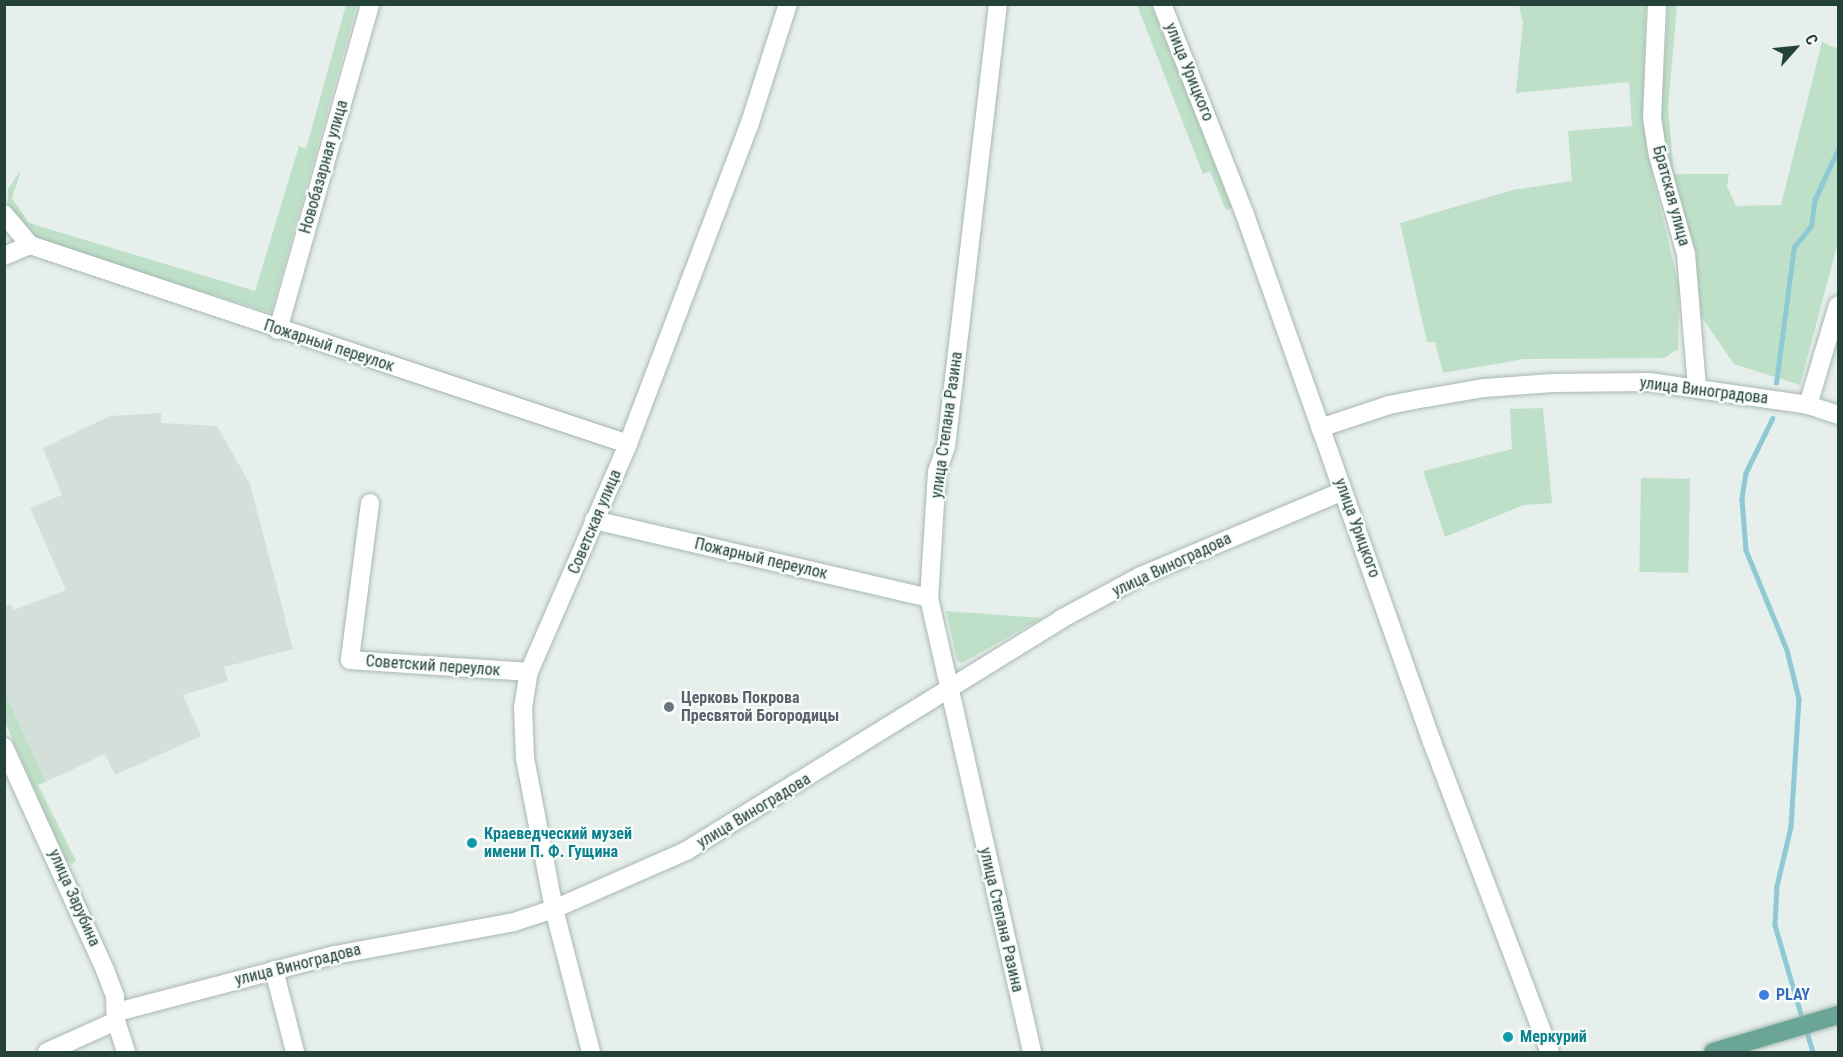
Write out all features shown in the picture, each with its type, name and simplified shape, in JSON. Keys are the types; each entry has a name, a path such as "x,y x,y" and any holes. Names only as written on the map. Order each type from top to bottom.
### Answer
{"main road":[{"path":"1713,1053 1839,1015"}],"street":[{"name":"Новобазарная улица","path":"278,330 369,4"},
{"name":"Советская улица","path":"591,1053 554,909 525,759 524,708 530,672 628,444 749,126 788,4"},
{"name":"улица Степана Разина","path":"998,4 946,446 937,472 929,598 1032,1053"},
{"name":"улица Урицкого","path":"1162,4 1244,212 1432,742 1550,1053"},
{"name":"Братская улица","path":"1658,4 1652,118 1658,155 1686,254 1697,387"},
{"path":"4,214 30,245 4,256"},
{"name":"Пожарный переулок","path":"30,245 278,330 628,444"},
{"path":"1809,405 1839,305"},
{"name":"улица Виноградова","path":"1320,428 1389,405 1484,388 1648,382 1697,387 1809,405 1839,415"},
{"name":"улица Виноградова","path":"46,1053 116,1016 274,970 380,945 514,922 554,909 687,851 950,690 1061,619 1141,576 1343,491"},
{"name":"Советский переулок","path":"370,503 350,660 530,672"},
{"name":"Пожарный переулок","path":"594,520 929,598"},
{"name":"улица Зарубина","path":"4,747 69,886 115,996 116,1016 126,1053"},
{"path":"274,970 295,1053"}],"shaded area":[{"path":"161,413 161,423 217,426 250,484 293,649 224,667 228,681 183,695 201,736 115,775 105,754 46,782 5,693 4,607 11,604 14,610 66,590 30,508 62,495 43,448 110,416"}],"green space":[{"path":"346,5 357,5 271,313 36,240 7,210 8,189 21,170 12,198 29,223 255,291 299,146 306,149"},
{"path":"1137,5 1151,5 1233,208 1226,210 1210,171 1203,174"},
{"path":"1519,5 1646,5 1643,112 1647,152 1679,286 1678,349 1664,358 1524,359 1443,373 1435,342 1427,342 1400,223 1513,190 1572,181 1568,131 1632,126 1629,82 1516,93 1523,23"},
{"path":"1668,5 1677,5 1668,108 1674,174 1729,174 1727,186 1736,206 1781,205 1822,42 1838,49 1838,242 1800,385 1734,364 1701,316 1695,249 1679,202 1661,122"},
{"path":"1543,408 1552,503 1524,505 1445,537 1423,471 1512,449 1510,409"},
{"path":"1641,478 1690,479 1688,573 1639,572"},
{"path":"946,611 1042,618 962,663 957,660"},
{"path":"5,693 46,782 38,785 76,861 71,864 65,859 5,722"}],"waterway":[{"path":"1776,383 1794,247 1811,226 1815,199 1838,149"},
{"path":"1773,418 1746,473 1742,499 1746,550 1787,650 1799,699 1791,827 1777,886 1775,925 1803,1021"},
{"path":"1806,1029 1813,1052"}],"place":[{"name":"Церковь Покрова Пресвятой Богородицы","path":"669,707"},
{"name":"Краеведческий музей имени П. Ф. Гущина","path":"472,843"},
{"name":"PLAY","path":"1764,995"},
{"name":"Меркурий","path":"1508,1037"}]}
